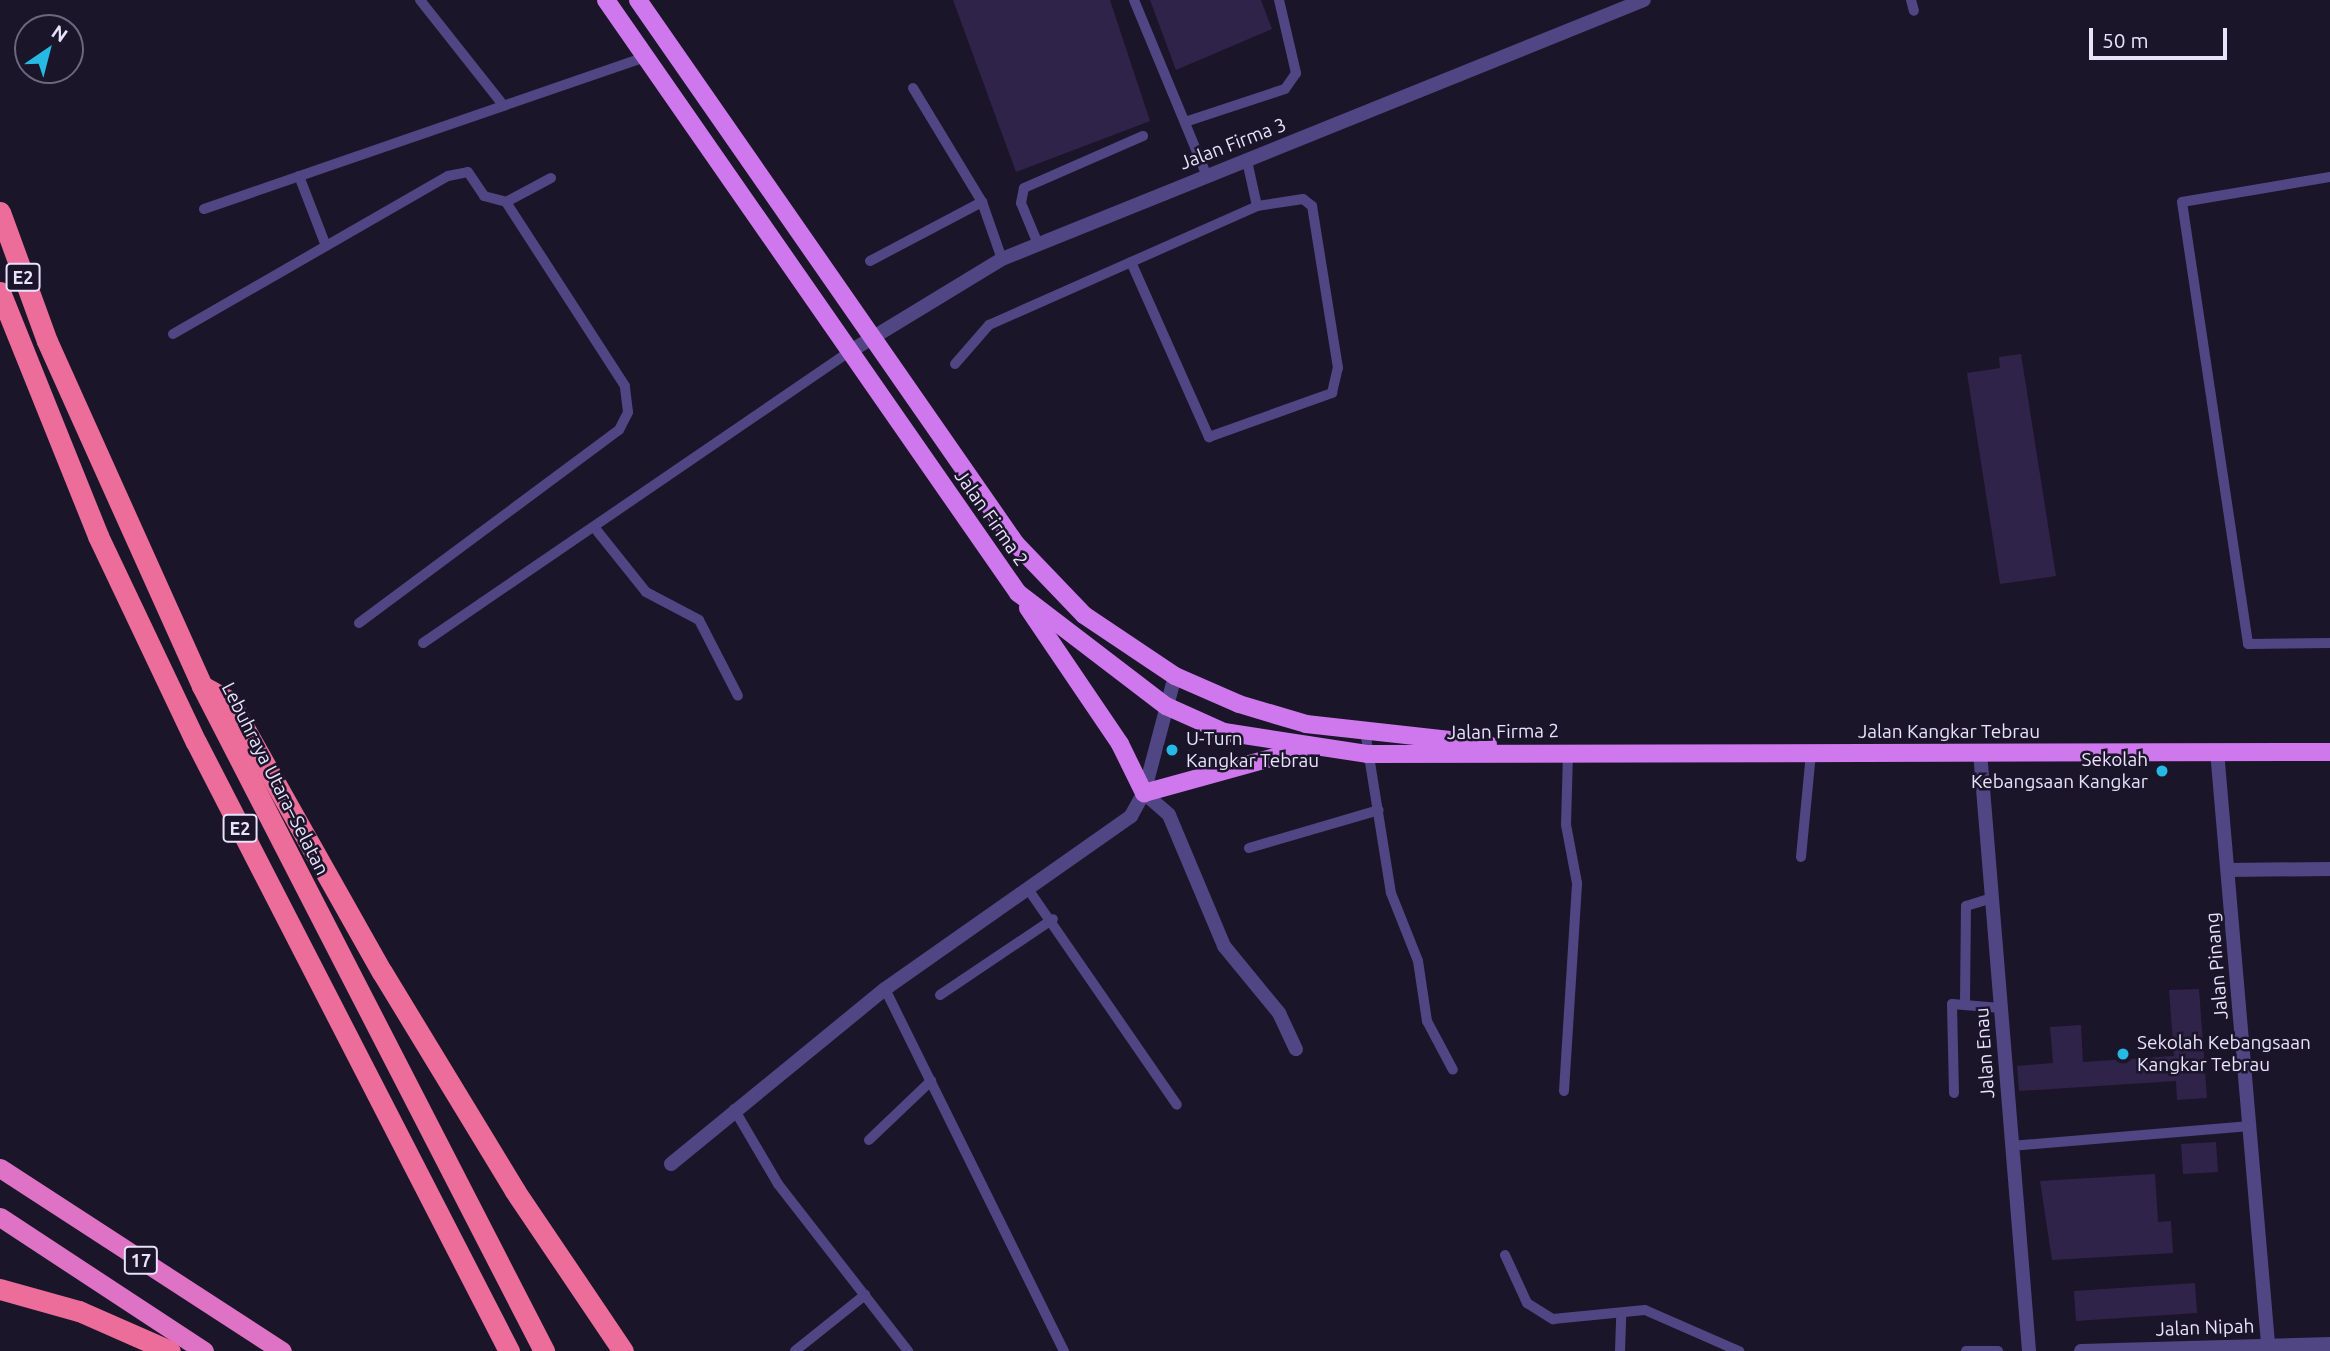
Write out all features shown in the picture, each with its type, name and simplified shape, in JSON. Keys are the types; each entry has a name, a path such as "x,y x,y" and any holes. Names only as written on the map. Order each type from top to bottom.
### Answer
{"highway":[{"name":"Lebuhraya Utara–Selatan","path":"0,212 47,341 202,686 544,1351"},
{"name":"E2","path":"0,292 98,536 196,742 509,1351"},
{"path":"202,686 229,701 396,995 623,1351"},
{"name":"17","path":"0,1168 282,1351"},
{"name":"17","path":"0,1217 204,1351"},
{"path":"0,1289 79,1311 170,1351"}],"main road":[{"name":"Jalan Firma 2","path":"606,0 1018,593 1166,706 1224,732 1305,749 1368,754 1569,752"},
{"name":"Jalan Firma 2","path":"638,0 1016,544 1084,615 1175,676 1306,724 1569,752"},
{"path":"1018,593 1120,744 1144,793 1305,749"},
{"name":"Jalan Kangkar Tebrau","path":"1569,752 2330,752"}],"street":[{"name":"Jalan Firma 3","path":"849,352 1002,259 1206,174 1247,161 1644,0"},
{"path":"671,1164 734,1109 885,989 1117,828 1144,793 1175,676"},
{"name":"Jalan Pinang","path":"2217,751 2268,1345"},
{"name":"Jalan Enau","path":"1980,752 2029,1351"},
{"path":"1144,793 1169,815 1224,946 1279,1013 1296,1049"},
{"path":"2228,870 2330,869"},
{"name":"Jalan Nipah","path":"2081,1351 2330,1344"}],"lane":[{"path":"420,0 504,106"},
{"path":"1134,0 1188,121 1206,174"},
{"path":"1188,121 1285,89 1296,73 1279,0"},
{"path":"1911,0 1914,11"},
{"path":"204,209 645,57"},
{"path":"913,88 982,202 1002,259"},
{"path":"1038,244 1021,203 1024,188 1143,136"},
{"path":"1247,161 1257,206"},
{"path":"173,334 448,176 468,172 484,196 506,202 625,386 628,412 619,430 359,623"},
{"path":"299,176 326,246"},
{"path":"2330,177 2182,202 2248,644 2273,648 2330,643"},
{"path":"506,202 551,178"},
{"path":"955,363 989,325 1257,206 1303,199 1312,206 1338,368 1332,393 1209,437 1131,262"},
{"path":"870,261 982,202"},
{"path":"424,643 849,352"},
{"path":"594,527 646,592 699,620 738,696"},
{"path":"1366,731 1391,893 1418,961 1427,1021 1453,1070"},
{"path":"1564,1091 1577,883 1566,825 1569,752"},
{"path":"1801,857 1811,754"},
{"path":"1250,848 1379,810"},
{"path":"1028,889 1053,919 1177,1105"},
{"path":"1965,1000 1966,906 1992,898"},
{"path":"940,995 1053,919"},
{"path":"885,989 1064,1351"},
{"path":"1954,1093 1952,1004 1965,1000 2001,1008"},
{"path":"869,1140 931,1081"},
{"path":"734,1109 778,1184 908,1351"},
{"path":"2011,1146 2250,1126"},
{"path":"1505,1255 1527,1303 1553,1319 1621,1317 1632,1308 1645,1310 1740,1351"},
{"path":"794,1351 865,1295"},
{"path":"1620,1351 1621,1317"},
{"path":"1966,1351 1998,1351"}],"building":[{"path":"953,0 1110,0 1150,121 1016,172"},
{"path":"1150,0 1261,0 1272,29 1176,70"},
{"path":"2021,354 2056,576 2000,584 1967,373 2000,368 1999,357"},
{"path":"2199,989 2207,1098 2177,1100 2176,1081 2019,1091 2017,1066 2053,1063 2050,1027 2081,1025 2083,1062 2174,1056 2169,990"},
{"path":"2216,1142 2218,1172 2183,1174 2181,1144"},
{"path":"2155,1174 2158,1222 2171,1221 2173,1253 2052,1260 2040,1181"},
{"path":"2195,1283 2197,1313 2076,1321 2074,1291"}],"place":[{"name":"U-Turn Kangkar Tebrau","path":"1172,750"},
{"name":"Sekolah Kebangsaan Kangkar","path":"2162,771"},
{"name":"Sekolah Kebangsaan Kangkar Tebrau","path":"2123,1054"}]}
